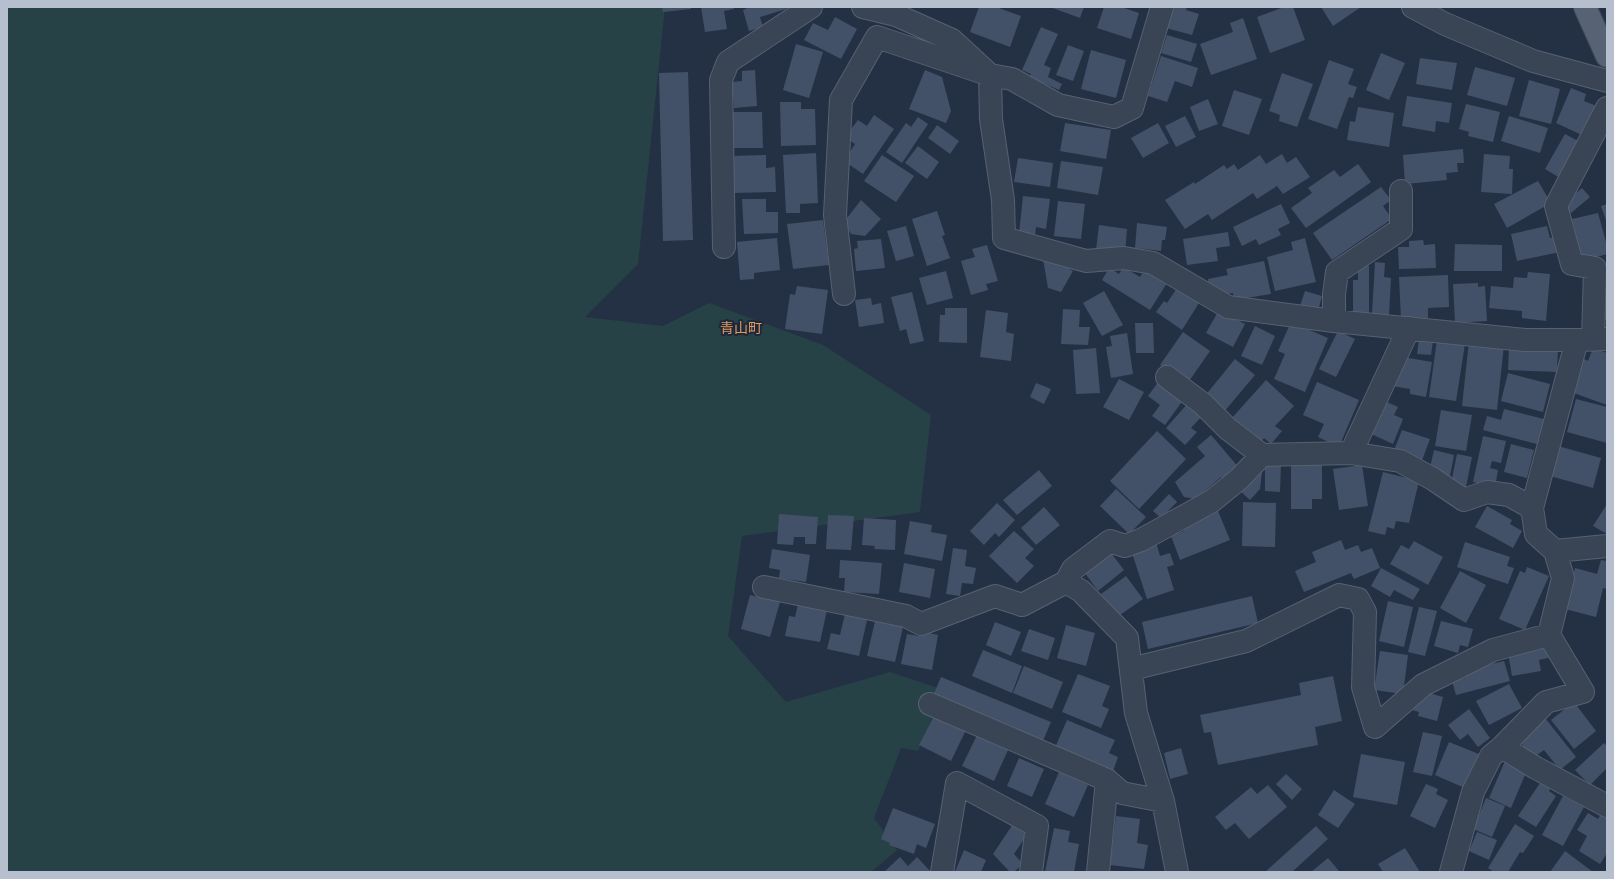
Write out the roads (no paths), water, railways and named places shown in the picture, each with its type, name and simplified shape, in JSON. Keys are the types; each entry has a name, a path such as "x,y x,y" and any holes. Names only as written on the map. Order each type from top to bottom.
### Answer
{"main road":[{"path":"1585,7 1607,56"}],"street":[{"path":"724,248 721,80 728,62 811,7"},
{"path":"863,7 896,15 952,40 990,75 991,119 1003,200 1004,238 1086,261 1124,258 1154,263 1228,307 1334,321 1525,340 1592,340"},
{"path":"844,294 836,215 841,100 877,37 990,75 1012,79 1058,105 1114,117 1132,108 1162,7"},
{"path":"1413,7 1445,24 1533,61 1607,81"},
{"path":"1451,872 1473,792 1491,756 1502,747 1546,702 1583,692 1549,636 1563,578 1555,551 1536,534 1532,508 1592,340 1595,268 1572,264 1556,206 1607,108"},
{"path":"1334,321 1334,294 1337,272 1401,229 1401,191"},
{"path":"1351,453 1409,328"},
{"path":"1167,377 1203,404 1228,429 1262,455 1351,453 1400,461 1432,479 1464,500 1487,492 1509,495 1532,508"},
{"path":"764,587 906,616 921,624 995,596 1022,605 1066,582 1073,569 1110,541 1125,546 1141,540 1212,501 1239,480 1262,455"},
{"path":"1555,551 1607,546"},
{"path":"1066,582 1081,591 1127,638 1136,713 1163,801 1177,872"},
{"path":"1131,669 1246,641 1339,595 1358,599 1365,612 1363,687 1375,727 1423,684 1493,650 1549,636"},
{"path":"930,704 1107,780 1122,793 1163,801"},
{"path":"1502,747 1548,775 1607,806"},
{"path":"1098,872 1107,780"},
{"path":"942,872 958,783 1037,826 1031,872"}],"district":[{"name":"青山町","path":"741,328"}]}
